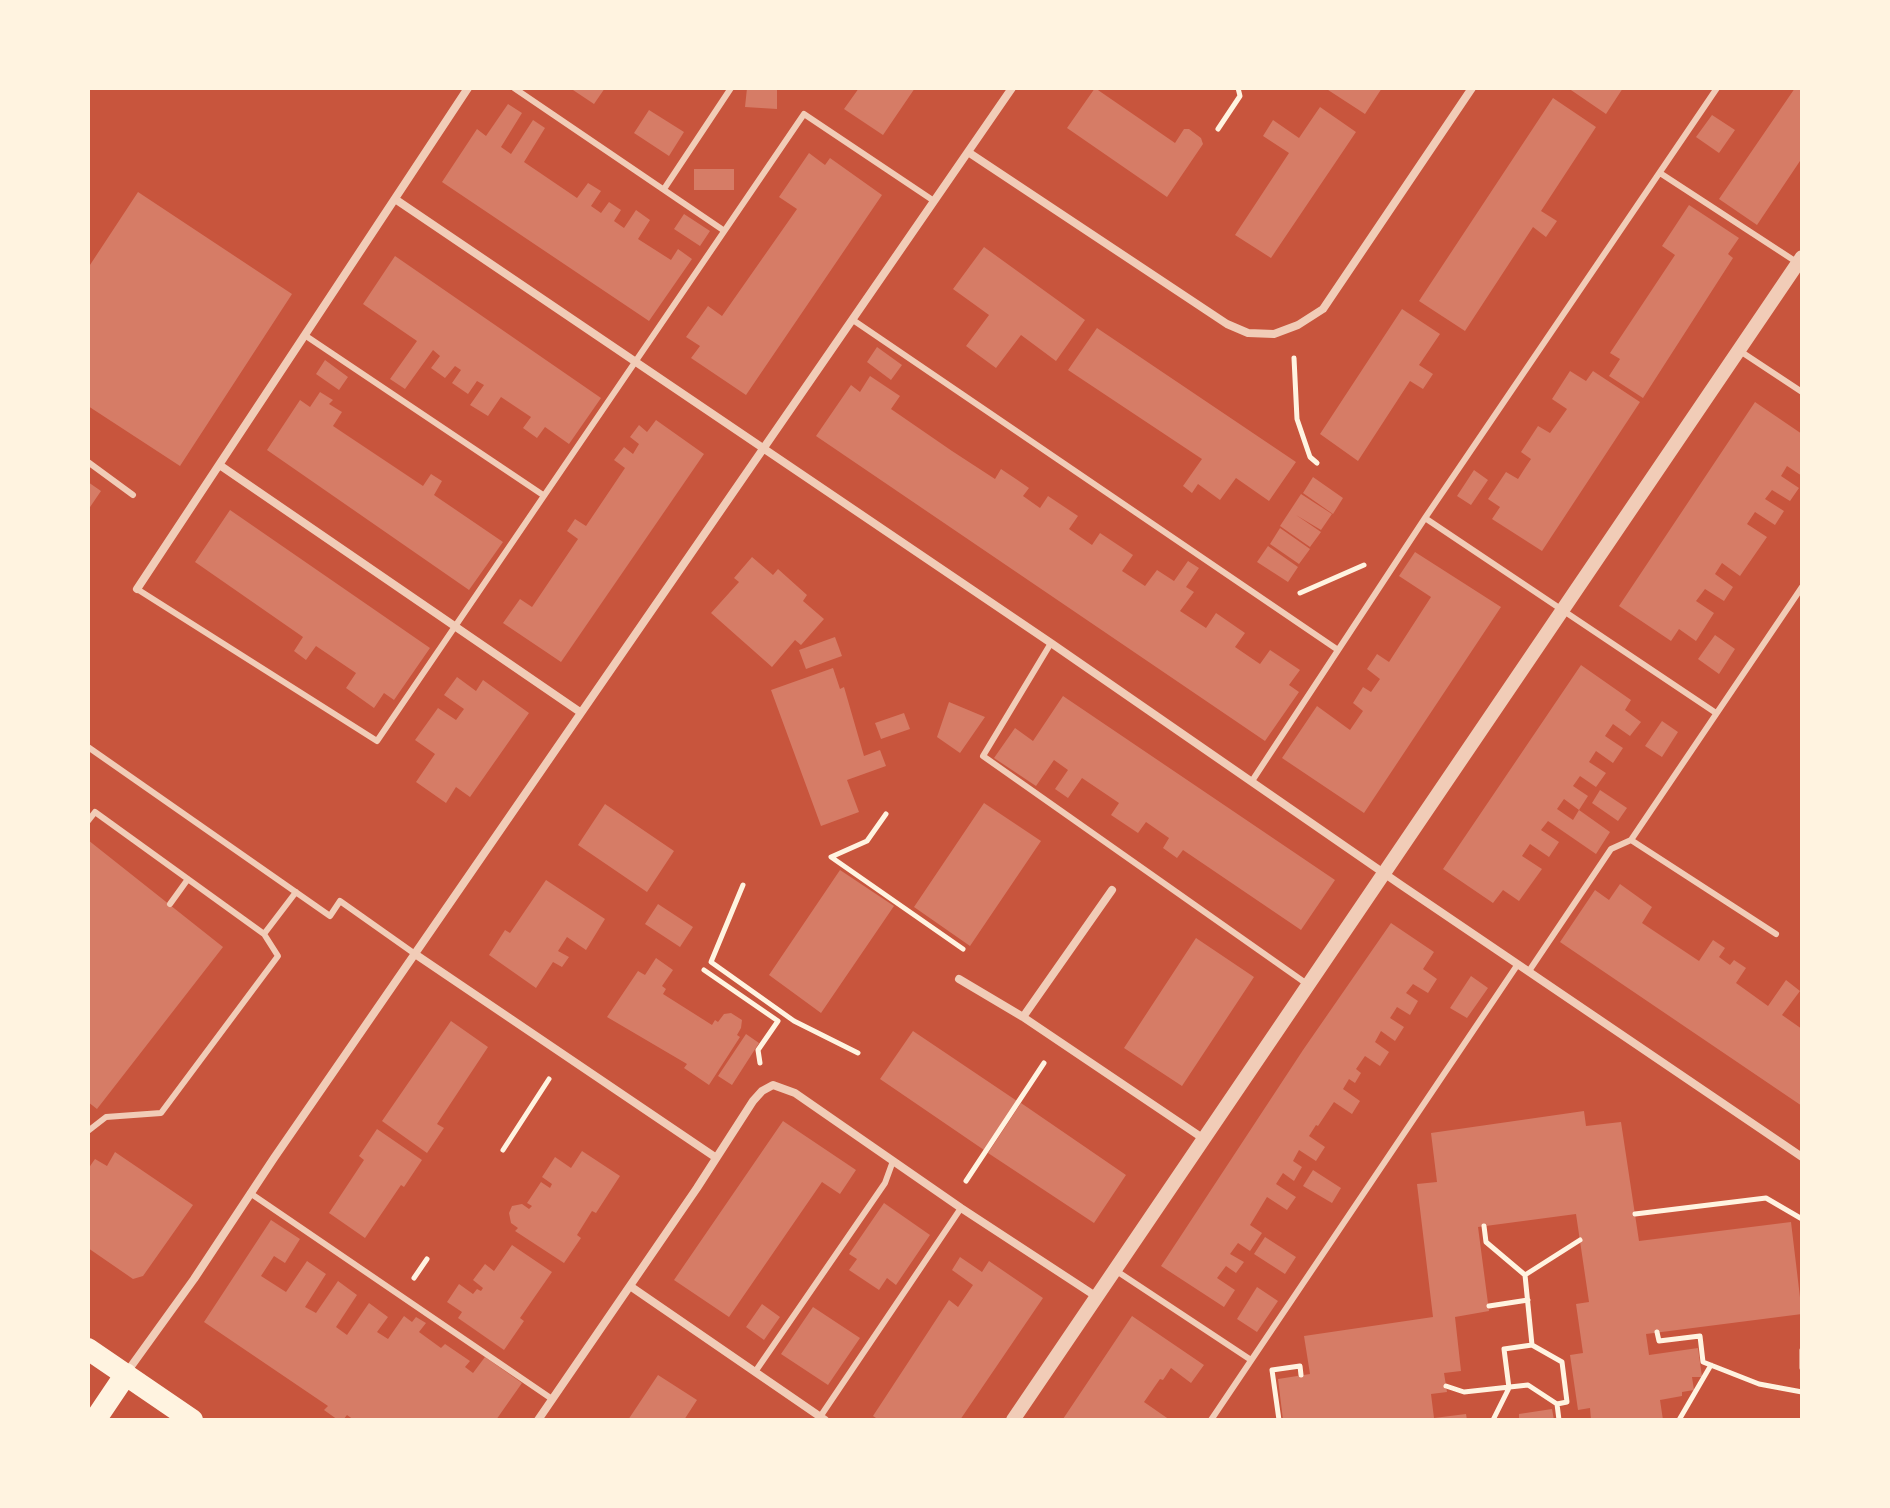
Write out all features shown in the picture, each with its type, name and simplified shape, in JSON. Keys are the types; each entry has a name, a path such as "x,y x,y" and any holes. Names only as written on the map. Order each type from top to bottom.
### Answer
{"highway":[{"path":"88,1349 192,1420"},
{"path":"95,1420 126,1374"}],"street":[{"path":"137,589 468,88"},
{"path":"126,1374 1012,88"},
{"path":"968,152 1227,324 1248,333 1274,334 1298,325 1323,309 1472,88"},
{"path":"395,199 1802,1157"},
{"path":"1013,1420 1800,260"},
{"path":"221,466 580,712"},
{"path":"1023,1017 1112,890"},
{"path":"415,954 715,1157"},
{"path":"959,979 1023,1017 1204,1139"},
{"path":"538,1420 753,1101 773,1085 795,1093 1097,1297"},
{"path":"630,1286 823,1418"}],"lane":[{"path":"514,88 723,230"},
{"path":"664,189 731,88"},
{"path":"1252,781 1425,518 1717,88"},
{"path":"137,589 377,741 804,114 934,201"},
{"path":"1660,173 1800,260"},
{"path":"853,320 1338,650"},
{"path":"306,336 543,495"},
{"path":"1740,351 1802,392"},
{"path":"88,462 133,495"},
{"path":"1425,518 1716,713"},
{"path":"1529,971 1611,849 1631,840 1802,587"},
{"path":"1051,643 983,756 1308,985"},
{"path":"88,747 330,916 340,901 415,954"},
{"path":"88,821 95,812 264,934 278,956 161,1113 106,1117 88,1131"},
{"path":"1631,840 1776,934"},
{"path":"170,904 188,879"},
{"path":"264,934 296,892"},
{"path":"1211,1420 1518,964"},
{"path":"755,1372 885,1183 893,1161"},
{"path":"250,1193 552,1399"},
{"path":"823,1418 961,1208"},
{"path":"1115,1270 1251,1360"}],"path":[{"path":"1218,129 1240,96 1238,88"},
{"path":"1294,358 1297,419 1310,457 1317,463"},
{"path":"1263,600 1298,594 1406,547"},
{"path":"886,814 867,841 831,857 963,949"},
{"path":"743,885 711,962 794,1021 858,1053"},
{"path":"704,970 778,1021 758,1050 760,1064"},
{"path":"966,1181 1044,1063"},
{"path":"503,1150 549,1079"},
{"path":"1635,1214 1766,1198 1802,1219"},
{"path":"1484,1226 1486,1242 1525,1275 1532,1345"},
{"path":"1525,1275 1580,1240"},
{"path":"1489,1306 1528,1300"},
{"path":"1657,1332 1659,1341 1700,1336 1703,1362 1759,1384 1802,1392"},
{"path":"1446,1386 1464,1392 1509,1388 1528,1385 1557,1404 1567,1402 1562,1362 1532,1345 1504,1349 1509,1388 1493,1420"},
{"path":"1802,1350 1802,1368"},
{"path":"1679,1420 1711,1365"},
{"path":"1279,1420 1272,1370 1300,1366 1301,1375"},
{"path":"1557,1404 1559,1420"}],"building":[{"path":"570,88 605,88 594,104"},
{"path":"747,88 777,90 777,109 745,107"},
{"path":"859,88 915,88 883,135 844,109"},
{"path":"1095,88 1175,143 1184,129 1201,138 1203,144 1167,197 1067,128"},
{"path":"1325,88 1382,88 1365,114"},
{"path":"1568,88 1623,88 1606,114"},
{"path":"1795,88 1802,88 1802,158 1757,225 1719,199"},
{"path":"1553,98 1596,127 1541,211 1557,221 1546,237 1533,227 1465,331 1419,301"},
{"path":"508,104 522,113 501,147 511,154 533,120 545,128 524,162 577,198 588,183 601,191 591,206 601,213 609,202 621,210 614,221 624,228 636,210 650,220 638,239 671,260 678,249 692,259 649,321 442,182 477,129 486,136"},
{"path":"1320,107 1356,132 1271,258 1235,235 1289,153 1263,136 1273,120 1299,138"},
{"path":"649,110 684,132 669,156 634,133"},
{"path":"1712,115 1735,130 1719,153 1696,137"},
{"path":"809,153 825,165 830,158 882,195 746,395 691,358 700,346 686,337 708,306 722,316 797,209 779,197"},
{"path":"694,169 734,169 734,190 694,190"},
{"path":"138,192 292,294 180,466 88,406 88,268"},
{"path":"1689,205 1739,238 1728,254 1733,258 1643,398 1609,376 1620,359 1610,353 1675,255 1662,246"},
{"path":"684,214 710,231 700,246 674,229"},
{"path":"984,247 1085,320 1056,361 1021,335 996,368 966,346 989,315 953,289"},
{"path":"395,256 601,398 569,444 545,427 537,438 523,428 531,417 501,397 488,416 470,405 484,385 477,381 468,394 452,383 461,370 455,366 445,378 431,368 440,356 433,350 405,389 390,379 417,341 363,304"},
{"path":"1402,309 1440,334 1419,365 1433,374 1423,389 1410,381 1358,461 1320,434"},
{"path":"1097,328 1296,462 1269,501 1236,478 1220,500 1198,484 1192,493 1183,486 1202,459 1068,370"},
{"path":"877,347 902,365 891,380 867,362"},
{"path":"325,360 348,377 339,390 316,374"},
{"path":"1570,371 1586,381 1593,371 1640,402 1542,551 1492,519 1500,507 1488,499 1506,472 1518,479 1531,459 1521,452 1538,426 1550,433 1567,409 1552,399"},
{"path":"870,376 900,396 891,409 952,451 995,479 1001,469 1029,488 1023,496 1040,508 1048,496 1078,516 1069,529 1092,545 1100,533 1133,555 1122,571 1145,586 1157,570 1174,581 1188,561 1199,568 1186,587 1194,592 1180,611 1206,628 1216,613 1245,633 1235,647 1260,664 1270,650 1300,670 1289,685 1299,692 1265,741 816,436 851,385 860,392"},
{"path":"320,392 333,400 329,404 342,412 333,426 423,486 431,474 442,481 434,495 503,542 469,590 267,450 300,400 310,407"},
{"path":"1755,402 1802,434 1802,476 1787,466 1781,476 1799,488 1790,501 1772,490 1765,499 1784,511 1775,525 1755,512 1747,524 1767,537 1740,576 1722,563 1715,574 1733,587 1724,601 1705,589 1696,601 1714,613 1696,641 1679,629 1671,641 1619,606"},
{"path":"656,420 704,454 561,662 503,623 520,599 532,607 578,539 567,531 575,519 586,526 625,468 614,460 624,447 633,454 639,444 630,437 639,425 647,432"},
{"path":"1474,470 1488,480 1471,505 1457,496"},
{"path":"1313,477 1343,498 1333,514 1303,493"},
{"path":"88,482 101,491 88,510"},
{"path":"1301,494 1332,514 1321,530 1296,515 1321,532 1310,547 1280,526"},
{"path":"230,510 430,648 394,700 384,693 374,708 346,688 356,673 316,646 306,660 294,651 303,637 195,562"},
{"path":"1280,528 1310,549 1299,564 1270,544"},
{"path":"1268,546 1298,567 1288,582 1257,562"},
{"path":"1415,552 1501,607 1364,813 1282,758 1317,706 1350,730 1363,711 1353,703 1363,687 1371,692 1380,679 1367,669 1377,654 1389,662 1431,597 1399,576"},
{"path":"752,557 773,575 778,569 807,595 803,601 824,619 801,645 795,640 772,667 711,613 739,582 734,578"},
{"path":"1715,635 1735,649 1719,674 1698,659"},
{"path":"835,637 842,656 806,669 799,650"},
{"path":"1581,665 1631,700 1625,710 1641,722 1630,736 1613,724 1605,736 1623,748 1613,763 1596,751 1589,762 1606,773 1596,787 1580,776 1573,786 1588,796 1579,810 1610,832 1596,854 1548,821 1541,830 1559,842 1549,857 1530,844 1522,856 1542,869 1519,901 1503,890 1493,903 1443,869","holes":["1564,799 1579,810 1573,820 1557,809"]},
{"path":"833,668 840,689 844,687 864,756 880,750 886,766 847,780 859,812 821,826 771,690"},
{"path":"457,677 476,691 483,680 529,713 470,797 456,787 446,803 416,782 435,754 415,740 438,708 456,720 464,709 444,695"},
{"path":"1063,696 1335,880 1301,930 1183,850 1177,858 1163,848 1169,838 1146,822 1138,833 1111,815 1119,803 1082,778 1068,798 1055,789 1068,770 1054,760 1036,786 994,758 1015,728 1033,741"},
{"path":"949,702 985,717 960,753 937,737"},
{"path":"904,713 910,729 881,739 875,723"},
{"path":"1662,721 1678,732 1662,757 1645,746"},
{"path":"1600,790 1627,808 1618,821 1592,803"},
{"path":"984,803 1041,841 970,946 914,907"},
{"path":"605,804 674,851 647,892 578,845"},
{"path":"88,840 223,947 97,1109 88,1102"},
{"path":"840,870 894,906 821,1013 769,975"},
{"path":"546,880 605,919 586,950 567,937 558,951 569,957 562,967 553,962 536,988 489,955 505,930 510,933"},
{"path":"1620,884 1652,907 1642,923 1699,961 1713,940 1725,948 1719,957 1730,965 1734,960 1746,968 1736,983 1768,1006 1786,980 1800,991 1782,1015 1802,1029 1802,1106 1560,942 1595,890 1609,900"},
{"path":"658,904 693,927 680,947 645,924"},
{"path":"1391,923 1434,952 1423,969 1437,979 1428,993 1413,984 1406,993 1418,1001 1410,1015 1397,1007 1390,1018 1404,1027 1395,1041 1381,1031 1375,1042 1389,1052 1380,1066 1365,1056 1356,1069 1361,1073 1355,1083 1349,1079 1343,1089 1360,1101 1352,1114 1334,1102 1316,1125 1309,1136 1325,1147 1316,1161 1299,1150 1293,1161 1302,1167 1294,1181 1283,1173 1276,1184 1296,1197 1287,1210 1267,1197 1250,1225 1262,1233 1250,1251 1238,1243 1230,1254 1244,1262 1236,1273 1226,1266 1217,1278 1235,1290 1224,1307 1161,1266"},
{"path":"1196,938 1254,977 1182,1086 1124,1048"},
{"path":"656,958 673,970 662,986 666,989 663,994 712,1025 724,1014 731,1013 742,1020 737,1035 740,1037 709,1085 684,1068 687,1064 607,1017 638,971 645,975"},
{"path":"1471,976 1488,988 1467,1018 1450,1008"},
{"path":"451,1021 488,1047 437,1124 444,1128 427,1153 382,1121"},
{"path":"913,1031 1017,1101 984,1150 880,1079"},
{"path":"746,1034 759,1043 732,1085 718,1076"},
{"path":"1021,1103 1126,1175 1094,1223 988,1153"},
{"path":"1584,1111 1586,1126 1621,1122 1639,1241 1791,1222 1802,1314 1646,1334 1649,1355 1698,1348 1702,1377 1692,1377 1694,1390 1660,1400 1663,1420 1591,1420 1590,1408 1578,1410 1570,1355 1583,1353 1576,1304 1589,1302 1576,1214 1478,1227 1489,1311 1455,1317 1461,1371 1444,1373 1447,1392 1431,1394 1434,1418 1466,1414 1467,1420 1283,1420 1278,1379 1310,1374 1304,1336 1433,1317 1417,1184 1437,1182 1431,1133"},
{"path":"783,1121 856,1170 840,1194 822,1182 729,1317 674,1280"},
{"path":"377,1129 422,1160 365,1238 329,1213 364,1160 359,1156"},
{"path":"582,1151 620,1176 596,1213 592,1211 577,1235 581,1238 564,1263 515,1231 518,1228 511,1223 509,1213 512,1206 522,1204 529,1209 532,1206 527,1203 541,1182 550,1188 552,1184 542,1177 555,1157 571,1168"},
{"path":"115,1152 193,1205 143,1276 133,1279 88,1248 88,1169 95,1159 107,1166"},
{"path":"1313,1170 1341,1188 1332,1203 1303,1186"},
{"path":"884,1203 930,1235 896,1285 887,1278 879,1290 849,1270 857,1259 849,1254"},
{"path":"271,1220 300,1239 285,1263 274,1256 261,1276 286,1292 307,1261 326,1274 305,1307 316,1313 338,1281 357,1295 336,1327 347,1335 369,1303 388,1317 377,1332 388,1339 404,1316 412,1322 416,1317 426,1323 419,1332 441,1348 445,1344 470,1361 465,1367 473,1373 485,1357 522,1383 496,1420 354,1420 347,1415 343,1420 338,1420 324,1410 328,1406 204,1322"},
{"path":"1265,1237 1296,1257 1285,1274 1254,1254"},
{"path":"512,1245 552,1272 520,1318 524,1321 504,1350 458,1318 462,1312 447,1302 459,1284 473,1294 477,1289 481,1291 483,1288 473,1280 485,1264 494,1271"},
{"path":"960,1257 982,1272 989,1261 1043,1298 960,1420 879,1420 873,1416 949,1300 958,1307 973,1285 952,1270"},
{"path":"1257,1287 1278,1301 1257,1332 1237,1319"},
{"path":"762,1304 780,1317 764,1340 746,1327"},
{"path":"813,1307 860,1338 828,1385 781,1354"},
{"path":"1132,1316 1204,1365 1191,1383 1171,1368 1144,1402 1170,1420 1063,1419"},
{"path":"658,1375 697,1400 684,1420 628,1420"},
{"path":"1552,1409 1554,1420 1519,1420 1519,1414"}]}
